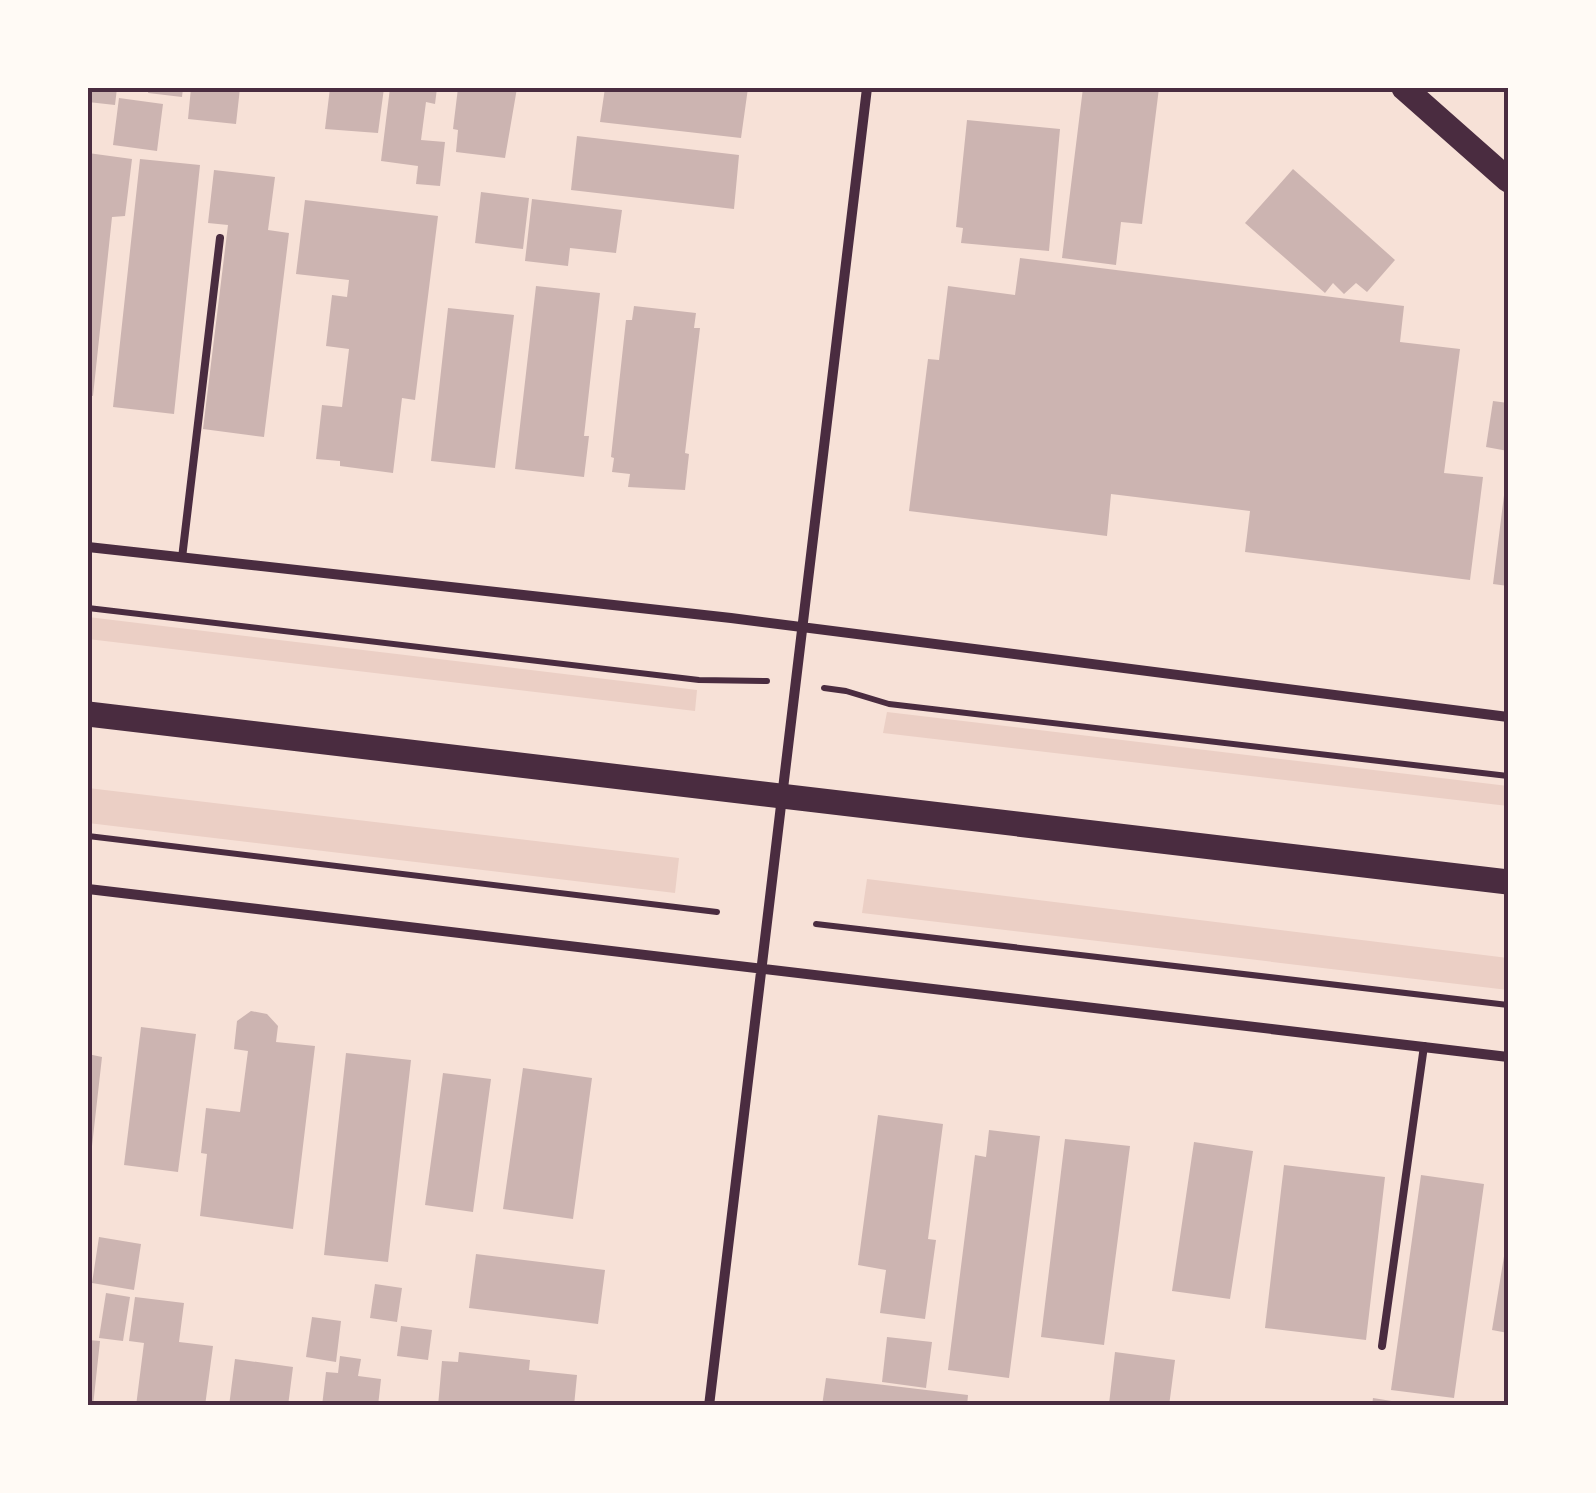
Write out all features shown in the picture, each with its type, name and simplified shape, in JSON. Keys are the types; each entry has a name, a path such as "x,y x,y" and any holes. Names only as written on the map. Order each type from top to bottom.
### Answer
{"main road":[{"path":"1404,88 1508,180"},
{"path":"88,714 1508,882"}],"street":[{"path":"709,1406 866,88"},
{"path":"88,547 711,616 1508,717"},
{"path":"88,889 1508,1056"}],"lane":[{"path":"182,558 220,238"},
{"path":"1382,1346 1424,1046"}],"path":[{"path":"88,608 700,680 745,679"},
{"path":"846,691 889,704 1508,776"},
{"path":"88,836 717,912"},
{"path":"816,924 1508,1005"}],"shaded area":[{"path":"88,617 697,690 695,711 88,639"},
{"path":"887,712 1508,786 1508,806 883,733"},
{"path":"88,788 679,858 675,893 88,823"},
{"path":"867,879 1508,958 1508,990 862,913"}],"building":[{"path":"88,88 117,88 115,105 88,102"},
{"path":"149,88 183,88 182,97 148,93"},
{"path":"191,88 240,88 236,124 188,119"},
{"path":"330,88 384,88 378,133 325,129"},
{"path":"390,88 437,88 435,104 426,102 421,140 445,142 440,186 416,184 418,166 381,161"},
{"path":"458,88 517,88 505,158 456,152 458,130 453,129"},
{"path":"605,88 748,88 741,138 600,122"},
{"path":"1083,88 1159,88 1142,224 1121,222 1116,265 1062,258"},
{"path":"119,98 163,104 157,151 113,145"},
{"path":"967,120 1060,129 1049,251 961,243 963,228 956,227"},
{"path":"577,136 739,155 734,209 571,190"},
{"path":"88,153 132,159 125,216 112,217 93,396 88,395"},
{"path":"140,159 200,165 174,414 113,407"},
{"path":"1293,169 1395,260 1367,292 1356,283 1344,294 1333,283 1325,293 1245,223"},
{"path":"214,170 275,177 268,230 289,233 264,437 203,429 228,225 208,223"},
{"path":"481,192 529,198 523,249 475,243"},
{"path":"532,199 622,210 616,253 570,248 568,266 525,261"},
{"path":"305,200 438,216 415,400 402,398 393,473 316,459 322,405 342,407 349,349 326,346 332,295 347,297 349,280 296,274"},
{"path":"1020,258 1404,306 1400,342 1460,349 1444,473 1483,477 1470,580 1245,552 1250,511 1111,494 1107,536 909,511 928,359 939,360 948,286 1015,295"},
{"path":"536,286 600,293 584,436 589,436 584,477 515,469"},
{"path":"634,306 696,313 694,328 700,328 685,453 689,454 685,490 628,487 630,474 612,472 626,320 632,320"},
{"path":"448,308 514,315 495,468 431,461"},
{"path":"1493,401 1508,403 1508,451 1486,447"},
{"path":"1508,479 1508,586 1493,584"},
{"path":"251,1011 267,1014 278,1026 276,1042 315,1046 293,1229 200,1216 207,1154 201,1153 206,1108 240,1112 248,1051 234,1049 237,1021"},
{"path":"141,1027 196,1034 178,1172 124,1165"},
{"path":"346,1053 411,1060 388,1262 324,1255"},
{"path":"88,1054 102,1057 90,1164 88,1164"},
{"path":"523,1068 592,1078 573,1219 503,1209"},
{"path":"443,1073 491,1079 473,1212 425,1205"},
{"path":"878,1115 943,1124 928,1239 936,1240 925,1319 880,1313 886,1270 858,1265"},
{"path":"989,1130 1040,1136 1009,1378 948,1370 975,1155 986,1157"},
{"path":"1065,1139 1130,1146 1104,1345 1041,1337"},
{"path":"1194,1142 1253,1151 1230,1299 1172,1291"},
{"path":"1284,1165 1385,1177 1366,1340 1265,1328"},
{"path":"1421,1175 1484,1184 1454,1398 1391,1390"},
{"path":"99,1237 141,1244 134,1290 92,1283"},
{"path":"1508,1244 1508,1333 1492,1330"},
{"path":"476,1254 605,1270 598,1324 469,1308"},
{"path":"375,1284 402,1288 397,1322 370,1318"},
{"path":"106,1293 130,1297 123,1341 99,1338"},
{"path":"135,1297 184,1303 179,1342 213,1346 205,1406 136,1406 144,1343 129,1341"},
{"path":"312,1317 341,1321 336,1362 306,1357"},
{"path":"401,1326 432,1330 428,1360 397,1356"},
{"path":"887,1337 932,1342 926,1388 882,1382"},
{"path":"88,1340 100,1341 93,1406 88,1406"},
{"path":"459,1352 530,1360 529,1370 577,1375 574,1406 438,1406 442,1361 458,1362"},
{"path":"1115,1352 1175,1360 1169,1406 1109,1404"},
{"path":"340,1356 361,1359 358,1376 381,1379 378,1406 322,1406 326,1372 338,1373"},
{"path":"235,1359 293,1367 288,1406 229,1406"},
{"path":"826,1378 968,1395 967,1406 822,1406"},
{"path":"1373,1398 1404,1403 1404,1406 1372,1406"}]}
